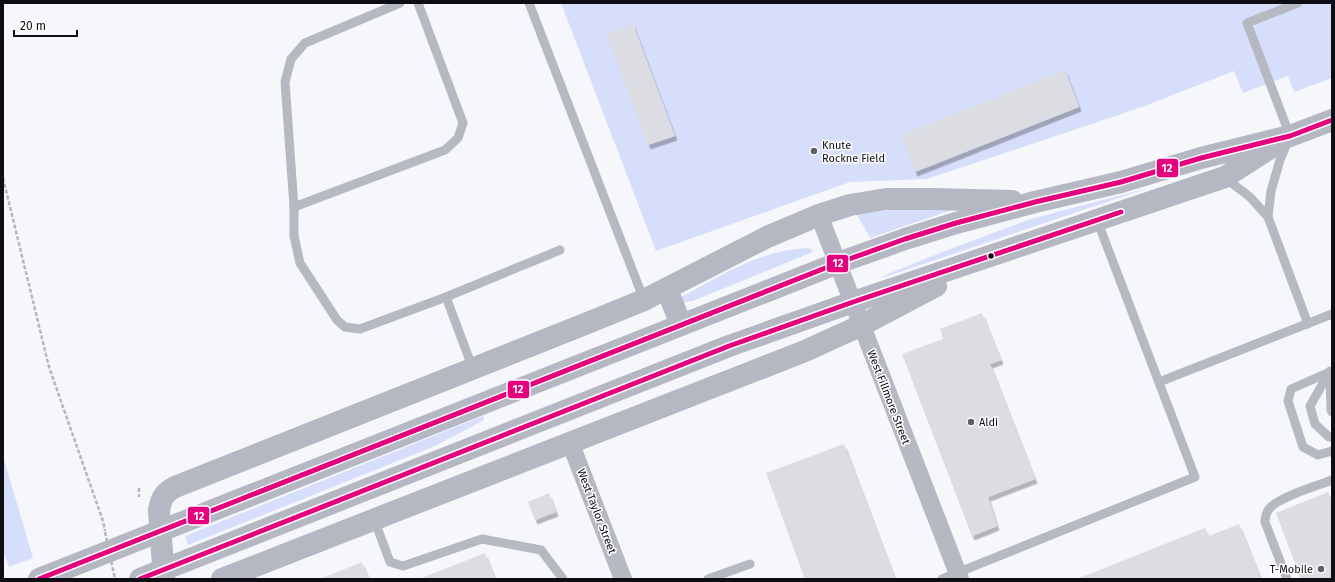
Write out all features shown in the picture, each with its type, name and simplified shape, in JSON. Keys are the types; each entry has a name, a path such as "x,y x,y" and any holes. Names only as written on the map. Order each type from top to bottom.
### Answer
{"main road":[{"path":"39,579 838,263 905,239 956,223 1035,202 1120,182 1201,158 1290,136 1332,120"},
{"path":"140,579 729,346 853,302 1225,178 1290,136"},
{"path":"164,579 159,511 161,501 167,492 175,487 644,300 767,237 850,204 886,200 933,199 1035,202"},
{"path":"222,579 776,362 862,325 990,257"},
{"path":"667,289 681,325"}],"street":[{"name":"West Fillmore Street","path":"820,216 862,325 953,577"},
{"name":"West Taylor Street","path":"570,442 623,579"}],"lane":[{"path":"400,3 305,43 291,59 285,82 294,207 294,236 300,263 337,320 345,327 360,329 446,297 560,250"},
{"path":"294,207 445,150 458,138 463,123 418,3"},
{"path":"529,3 644,300"},
{"path":"1268,216 1270,190 1290,136 1246,23 1298,3"},
{"path":"1225,178 1250,197 1268,216 1308,324"},
{"path":"953,577 1195,477 1097,220"},
{"path":"446,297 473,369"},
{"path":"1159,382 1332,314"},
{"path":"1331,371 1291,389 1288,401 1303,447 1318,455 1332,451"},
{"path":"1331,371 1332,412"},
{"path":"1331,371 1310,406 1315,424 1329,438 1332,437"},
{"path":"1287,579 1265,522 1269,508 1281,499 1332,480"},
{"path":"374,519 390,562 404,566 482,538 541,550 563,579"},
{"path":"708,579 750,564"}],"path":[{"path":"3,178 49,368 103,521 115,579"}],"shaded area":[{"name":"Knute Rockne Field","path":"561,3 1332,3 1332,78 1294,92 1288,76 1243,93 1234,71 1142,107 927,179 850,182 656,251"},
{"path":"1148,188 880,278 945,251 1031,219"},
{"path":"899,209 952,210 870,238 857,214"},
{"path":"807,248 811,249 813,252 690,302 683,303 681,298 683,296 742,265 774,253"},
{"path":"483,416 484,420 435,446 188,545 185,536"},
{"path":"3,456 33,558 9,567 3,550"}],"building":[{"path":"633,24 675,136 648,145 606,34"},
{"path":"1065,70 1079,107 915,172 901,135"},
{"name":"Aldi","path":"982,313 1001,360 990,364 1035,479 988,497 997,526 972,536 902,354 943,339 940,329"},
{"path":"844,444 895,579 805,579 766,473"},
{"path":"1328,492 1332,502 1332,579 1301,579 1276,513"},
{"path":"549,493 556,512 535,520 528,502"},
{"path":"1239,524 1261,579 1077,579 1205,528 1209,536"},
{"path":"485,553 495,579 419,579"},
{"path":"362,562 369,579 320,579"}],"transit line":[{"name":"12","path":"39,579 838,263 905,239 956,223 1035,202 1121,182 1201,158 1290,136 1332,120"},
{"name":"12","path":"140,579 729,346 853,302 1121,212"}],"place":[{"name":"Knute Rockne Field","path":"814,151"},
{"name":"Aldi","path":"971,422"},
{"name":"T-Mobile","path":"1321,569"}]}
